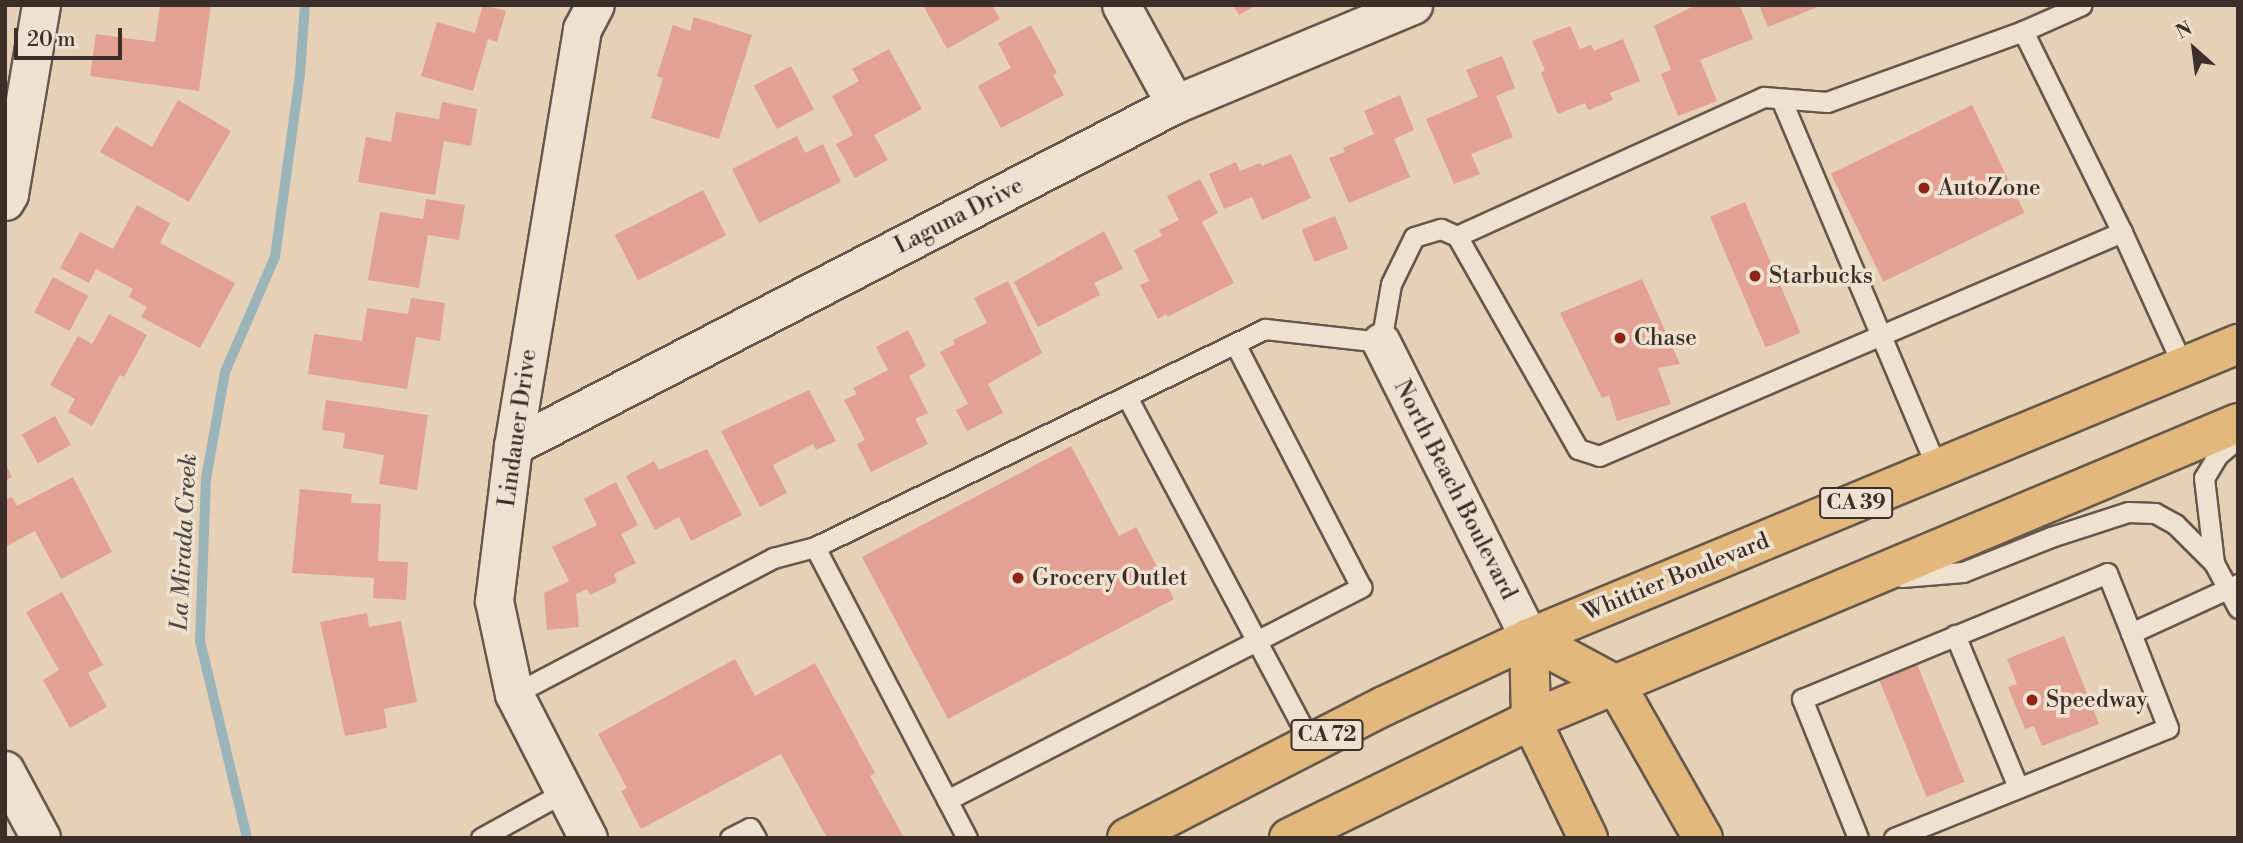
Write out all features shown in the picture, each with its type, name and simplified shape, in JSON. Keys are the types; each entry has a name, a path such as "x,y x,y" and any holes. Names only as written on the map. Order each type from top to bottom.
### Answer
{"main road":[{"name":"Whittier Boulevard","path":"1127,838 1311,743 1529,638 2238,344"},
{"path":"1289,838 1531,720 2238,423"},
{"path":"1529,638 1616,685 1703,838"},
{"name":"North Beach Boulevard","path":"1529,638 1531,720 1588,838"}],"street":[{"path":"5,201 9,194 41,5"},
{"name":"Lindauer Drive","path":"587,838 514,694 495,601 513,446 582,29 595,5"},
{"path":"1121,5 1175,104"},
{"name":"Laguna Drive","path":"513,446 1175,104 1413,5"},
{"name":"North Beach Boulevard","path":"1381,342 1529,638"},
{"path":"5,771 41,838"}],"lane":[{"path":"1457,236 1764,97 1827,102 2023,31 2082,5"},
{"path":"2023,31 2122,232 2184,368"},
{"path":"1781,99 1937,469"},
{"path":"514,694 773,558 815,547 1265,330 1381,342 1391,284 1414,237 1441,229 1457,236 1578,449 1599,456 1881,338 2122,232"},
{"path":"947,800 1361,587 1235,344"},
{"path":"1127,397 1311,743"},
{"path":"2214,563 2204,478 2218,455 2238,439"},
{"path":"1863,580 1963,572 2051,537 2128,512 2155,513 2175,524 2214,563 2233,587 2238,608"},
{"path":"815,547 967,838"},
{"path":"1858,838 1802,699 2107,573 2168,728 1894,838"},
{"path":"2131,633 2233,587"},
{"path":"1955,635 2018,787"},
{"path":"481,838 565,793"},
{"path":"730,838 750,828 756,838"}],"building":[{"path":"160,5 211,5 199,91 90,76 96,34 155,42"},
{"path":"483,5 506,11 497,42 488,39 473,91 421,76 437,22 475,33"},
{"path":"923,5 992,5 1000,19 947,49"},
{"path":"1233,5 1257,5 1239,15"},
{"path":"1696,5 1740,5 1753,39 1700,60 1717,101 1678,116 1661,74 1671,70 1654,26"},
{"path":"1759,5 1822,5 1768,27"},
{"path":"694,17 752,35 719,139 651,118 663,78 657,76 673,25 690,31"},
{"path":"1031,25 1057,73 1053,75 1064,95 1001,128 978,86 1011,68 998,43"},
{"path":"1570,26 1580,49 1591,45 1594,51 1623,39 1640,81 1610,93 1613,100 1588,110 1585,103 1558,114 1541,73 1545,70 1532,41"},
{"path":"889,49 922,109 874,135 888,160 855,178 836,144 853,135 832,96 859,81 852,69"},
{"path":"1502,56 1515,88 1496,96 1513,137 1471,154 1480,174 1454,184 1426,119 1478,97 1466,70"},
{"path":"791,66 814,109 777,129 754,86"},
{"path":"1400,95 1414,130 1394,139 1410,177 1349,203 1329,158 1345,152 1343,148 1374,134 1364,111"},
{"path":"178,100 231,131 189,202 100,152 116,126 152,147"},
{"path":"442,102 477,109 471,146 444,141 435,195 358,182 366,137 391,142 396,112 439,119"},
{"name":"AutoZone","path":"1972,105 2025,213 1883,282 1831,174"},
{"path":"797,136 805,153 823,144 841,182 759,223 732,169"},
{"path":"1291,154 1311,198 1262,220 1252,197 1224,209 1209,174 1236,162 1240,171 1260,163 1262,166"},
{"path":"1200,179 1218,213 1202,222 1234,283 1158,319 1140,285 1149,281 1134,250 1162,236 1159,230 1179,220 1167,196"},
{"path":"703,190 726,235 638,280 615,235"},
{"path":"426,199 465,205 459,240 428,235 419,288 368,280 380,212 423,219"},
{"name":"Starbucks","path":"1745,202 1800,333 1766,348 1710,217"},
{"path":"137,205 170,223 160,243 235,283 200,348 141,317 147,307 129,297 133,289 96,269 89,283 60,268 80,232 113,249"},
{"path":"1335,216 1348,248 1315,262 1302,229"},
{"path":"1104,231 1123,269 1094,283 1100,295 1038,327 1014,282"},
{"path":"53,277 88,296 70,331 34,312"},
{"name":"Chase","path":"1642,279 1680,364 1658,368 1671,404 1617,421 1609,395 1602,398 1560,313"},
{"path":"1008,281 1042,353 988,384 1003,413 967,431 956,410 968,404 940,352 955,344 953,340 987,323 974,298"},
{"path":"411,298 445,303 440,341 416,337 407,389 308,374 314,334 362,341 367,308 408,314"},
{"path":"109,314 147,335 124,377 120,375 92,426 68,412 75,399 50,385 78,336 92,344"},
{"path":"908,330 926,366 909,376 928,413 915,419 928,444 871,472 857,444 865,440 844,400 857,394 853,388 888,370 876,347"},
{"path":"809,390 836,441 816,450 813,444 773,465 787,493 760,507 721,431"},
{"path":"326,400 428,415 417,490 379,484 384,455 343,448 345,433 322,430"},
{"path":"55,416 71,445 38,463 22,434"},
{"name":"Grocery Outlet","path":"1071,446 1119,536 1136,527 1174,599 948,719 862,557"},
{"path":"707,449 742,515 691,541 679,517 655,530 626,476 654,461 659,470"},
{"path":"5,463 12,477 5,481"},
{"path":"73,477 112,552 61,579 35,531 5,547 5,500 12,497 17,506"},
{"path":"616,482 638,525 621,534 636,563 614,574 617,582 590,595 587,589 576,594 579,627 547,630 544,593 569,581 552,547 597,525 584,499"},
{"path":"300,489 352,494 351,503 381,504 378,561 408,562 406,600 373,598 374,578 292,573"},
{"path":"62,592 103,665 88,673 107,707 70,728 43,680 59,670 26,612"},
{"path":"367,613 369,627 401,621 417,702 384,709 387,728 345,736 320,622"},
{"path":"2064,636 2099,724 2042,746 2034,726 2025,729 2008,687 2017,684 2007,659"},
{"path":"735,659 755,696 815,663 875,773 870,776 904,838 827,838 781,754 641,829 621,791 627,788 598,734"},
{"path":"1917,664 1965,782 1927,797 1879,679"}],"waterway":[{"name":"La Mirada Creek","path":"247,838 200,641 206,479 225,372 275,257 300,74 305,5"}],"place":[{"name":"AutoZone","path":"1924,188"},
{"name":"Starbucks","path":"1755,276"},
{"name":"Chase","path":"1620,338"},
{"name":"Grocery Outlet","path":"1018,578"},
{"name":"Speedway","path":"2032,700"}]}
